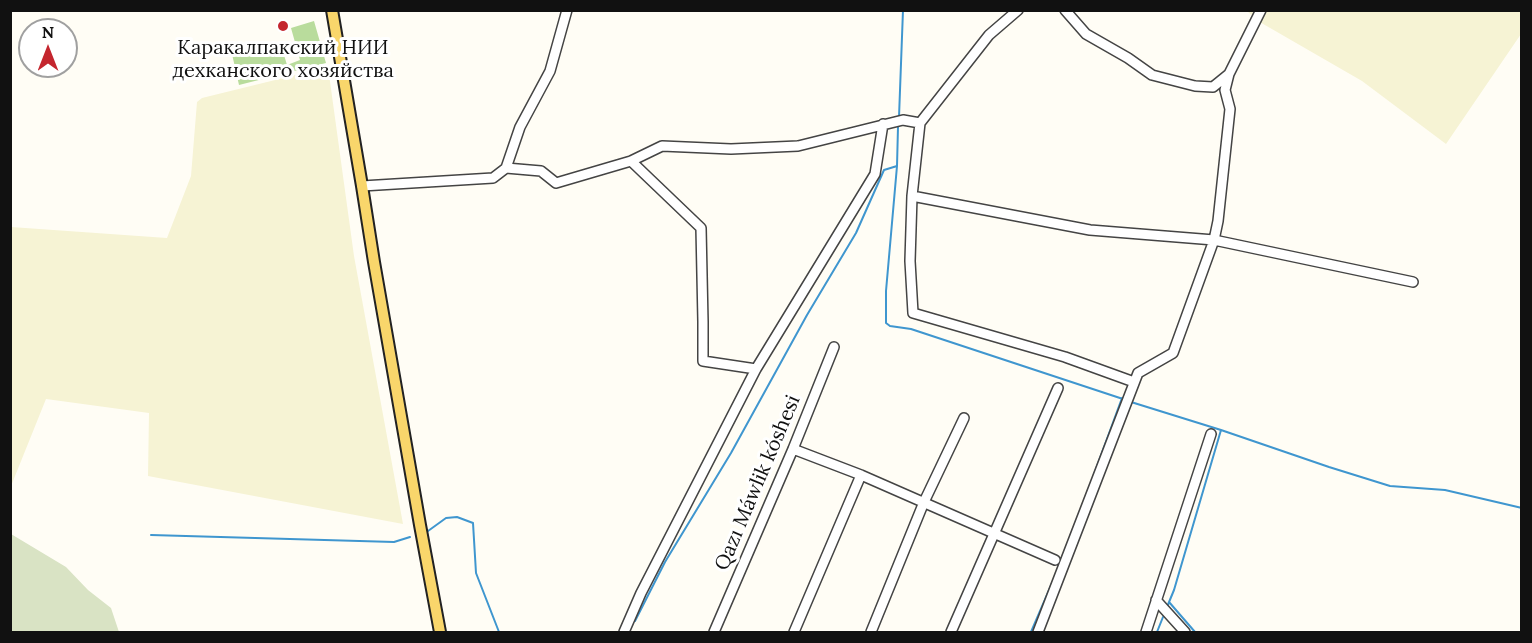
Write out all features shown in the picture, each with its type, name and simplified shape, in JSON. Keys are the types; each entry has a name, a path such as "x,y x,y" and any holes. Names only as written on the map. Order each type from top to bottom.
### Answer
{"main road":[{"path":"332,10 440,633"}],"street":[{"path":"362,186 494,178 506,168 520,127 550,71 567,10"},
{"path":"1018,10 990,35 920,123 912,196 910,261 913,314 1065,357 1134,382"},
{"path":"1065,10 1086,34 1152,75 1195,86 1213,87 1229,74"},
{"path":"1038,633 1134,382 1138,374 1173,353 1214,240 1230,110 1226,90 1229,74 1261,10"},
{"path":"506,168 541,171 556,183 631,160 662,146 731,149 798,146 903,120 920,123"},
{"path":"624,633 641,593 756,369 875,174 883,124"},
{"path":"631,160 701,228 703,362 756,369"},
{"path":"912,196 1090,230 1214,240 1413,282"},
{"name":"Qazı Máwlik kóshesi","path":"714,633 834,347"},
{"path":"951,633 1058,388"},
{"path":"871,633 924,502 964,418"},
{"path":"1146,633 1211,434"},
{"path":"793,449 924,502 1055,560"},
{"path":"794,633 861,476"},
{"path":"1156,600 1185,633"}],"shaded area":[{"path":"1247,11 1521,11 1521,34 1446,144 1362,81 1258,21"},
{"path":"328,67 354,256 403,524 148,476 149,413 46,399 11,486 11,227 167,238 191,176 197,102 202,98"}],"green space":[{"path":"314,21 326,63 239,85 232,54 266,42 269,49 281,45 287,65 300,60 291,28"},
{"path":"11,534 66,567 88,590 111,608 119,632 11,632"}],"waterway":[{"path":"899,117 903,10"},
{"path":"898,127 897,166 886,291 886,323 890,326 911,329 1126,400"},
{"path":"635,621 665,562 731,453 807,315 856,233 884,170 897,166"},
{"path":"1093,477 1122,398"},
{"path":"1131,402 1390,486 1445,490 1522,508"},
{"path":"1167,607 1221,430"},
{"path":"428,531 446,518 457,517 473,523 476,573 499,632"},
{"path":"151,535 394,542 410,537"},
{"path":"1031,632 1053,581"},
{"path":"1169,602 1195,632"},
{"path":"1157,632 1163,617"}],"place":[{"name":"Каракалпакский НИИ дехканского хозяйства","path":"283,26"}]}
